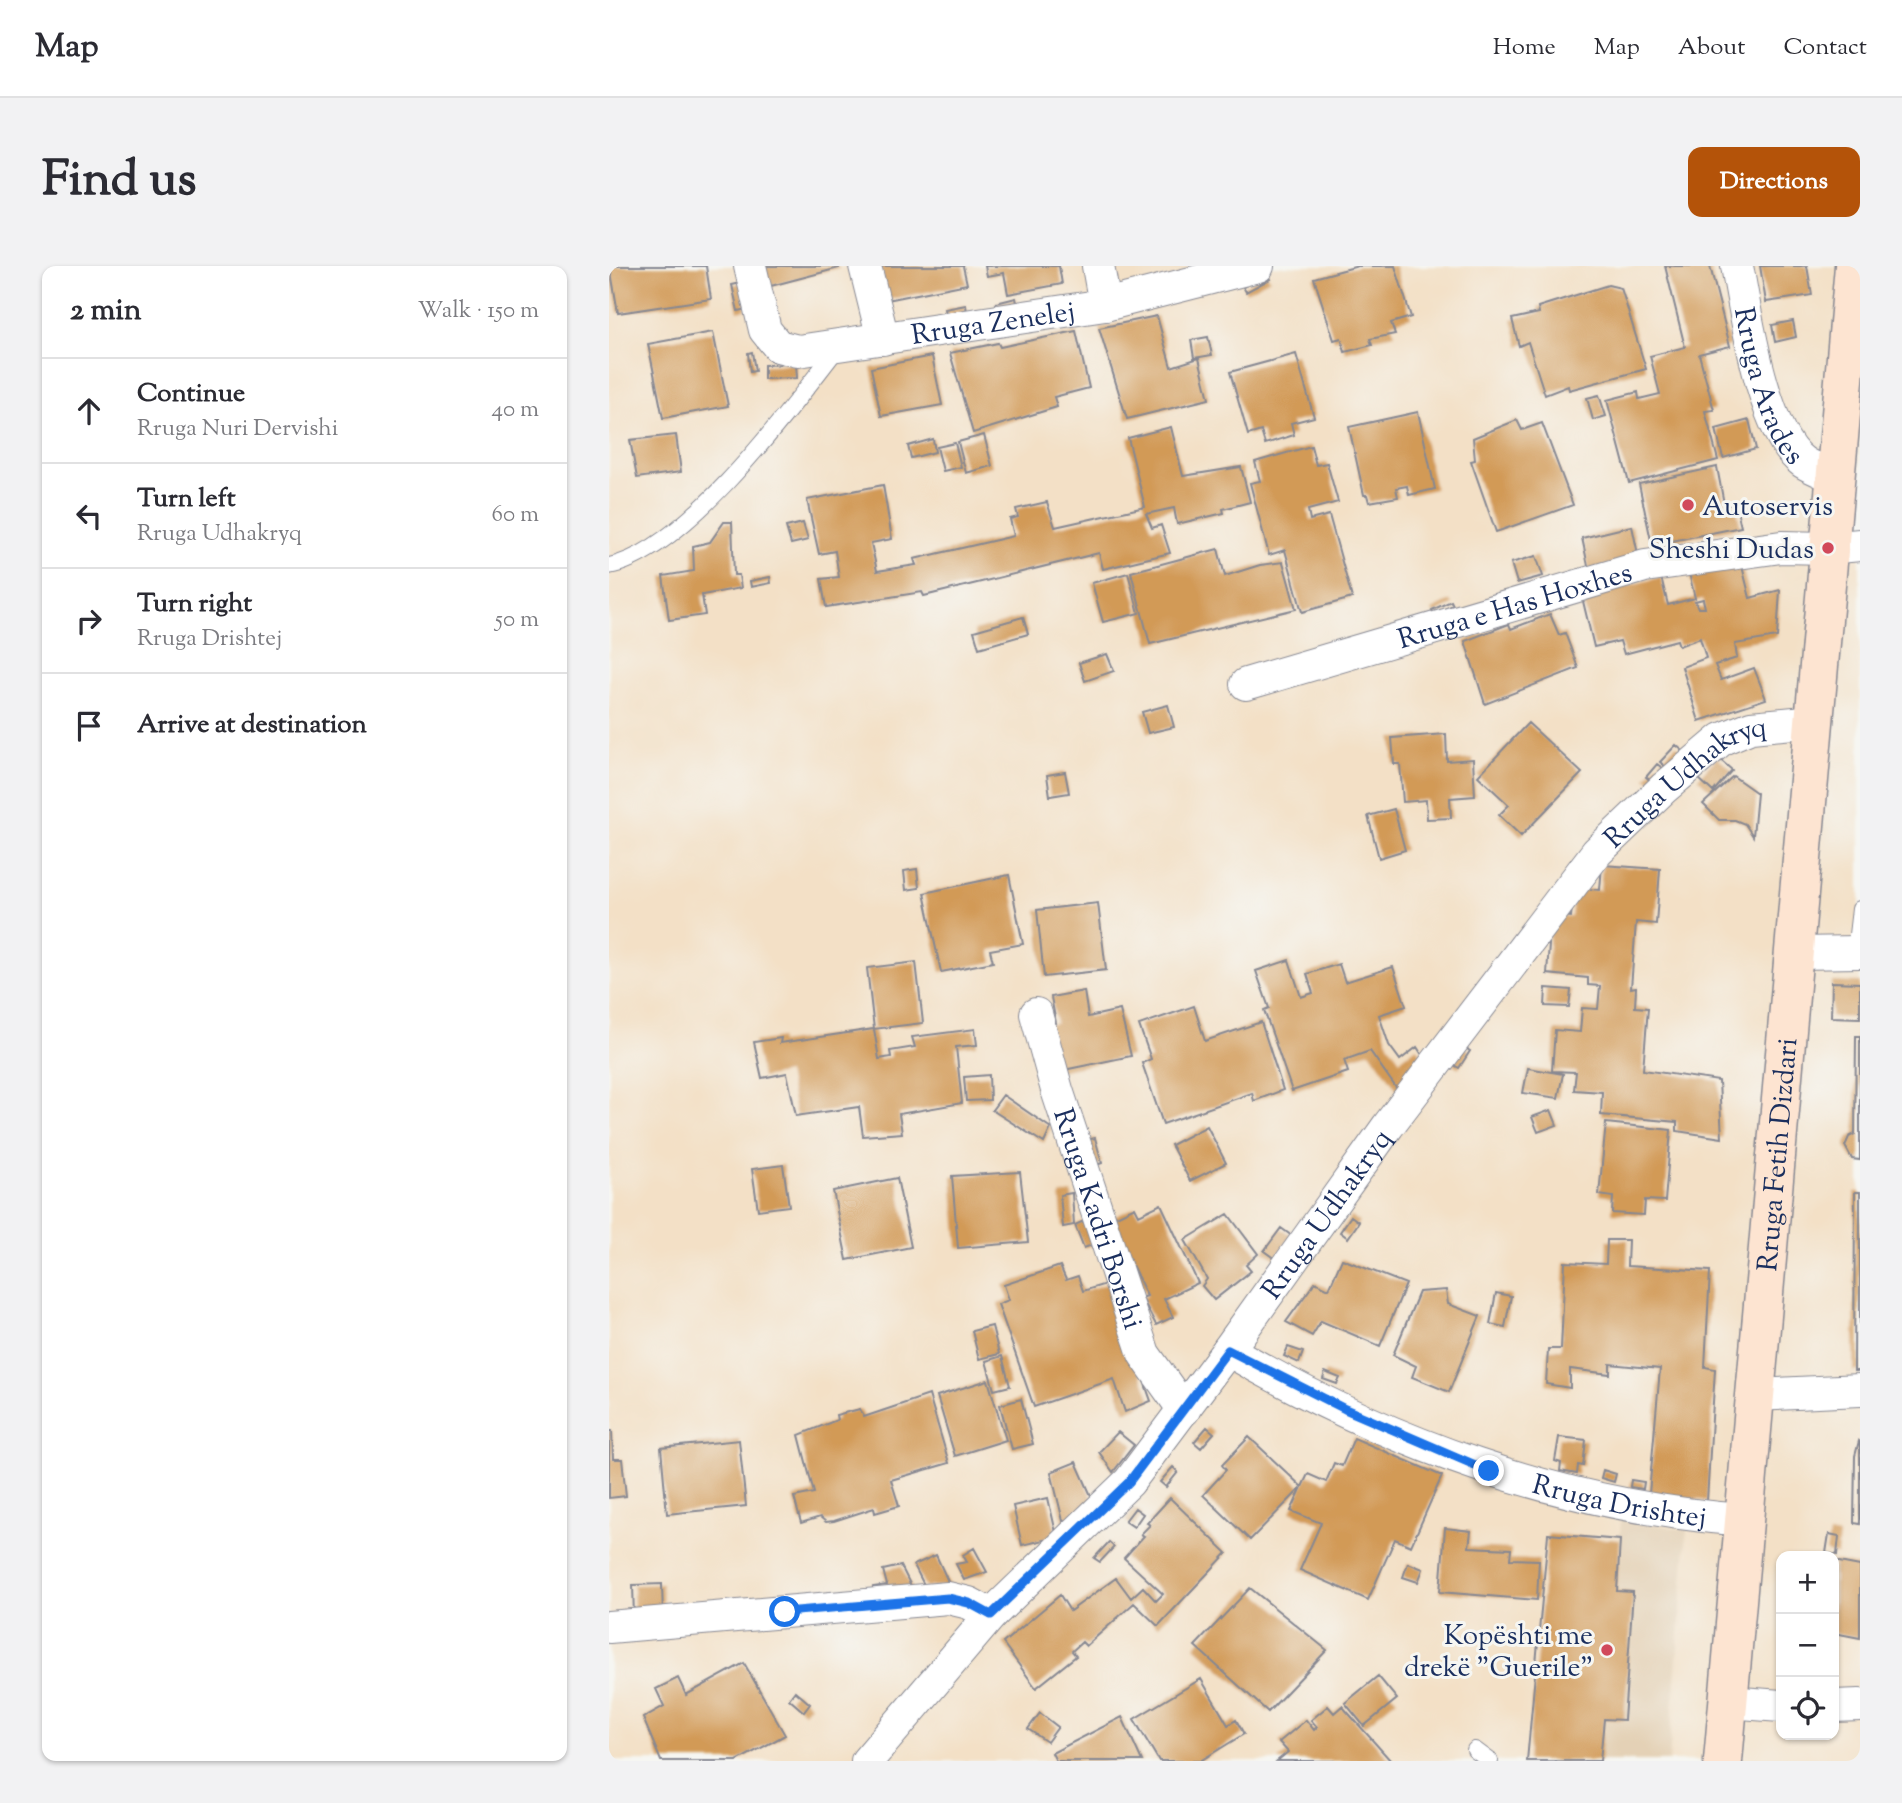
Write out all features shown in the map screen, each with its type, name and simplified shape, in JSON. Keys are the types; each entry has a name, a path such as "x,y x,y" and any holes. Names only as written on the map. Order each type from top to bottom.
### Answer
{"main road":[{"name":"Rruga Fetih Dizdari","path":"1723,1761 1815,721 1844,546 1836,478 1854,266"}],"street":[{"name":"Rruga Zenelej","path":"750,266 765,330 778,346 797,351 1105,305 1258,266"},
{"name":"Rruga Zenelej","path":"865,266 883,339"},
{"name":"Rruga Zenelej","path":"1098,266 1105,305"},
{"name":"Rruga Arades","path":"1737,266 1761,380 1775,422 1786,444 1802,461 1836,478"},
{"name":"Rruga e Has Hoxhes","path":"1246,684 1645,566 1781,547 1844,546"},
{"name":"Rruga Udhakryq","path":"867,1761 991,1615 1129,1482 1228,1350 1388,1126 1597,852 1664,788 1722,739 1751,727 1815,721"},
{"path":"1795,953 1858,952"},
{"name":"Rruga Kadri Borshi","path":"1035,1014 1057,1090 1144,1354 1184,1410"},
{"name":"Rruga Drishtej","path":"1228,1350 1345,1409 1489,1471 1686,1515 1745,1520"},
{"path":"1755,1395 1860,1390"},
{"path":"609,1627 948,1598 969,1603 991,1615"},
{"path":"1728,1702 1776,1706"},
{"path":"1839,1706 1860,1706"}],"lane":[{"path":"609,566 657,543 697,515 795,403 839,346"},
{"path":"1858,952 1860,909"},
{"path":"1475,1750 1490,1761"}],"shaded area":[{"name":"Kopështi me drekë \"Guerile\"","path":"1621,1519 1687,1530 1669,1761 1527,1761 1548,1534 1620,1540"}],"building":[{"path":"610,266 706,266 711,299 618,313"},
{"path":"761,266 839,266 839,268 767,287"},
{"path":"880,266 963,266 967,284 887,300"},
{"path":"985,266 1059,266 1062,284 1008,294 1004,273 987,276"},
{"path":"1358,266 1395,266 1411,317 1391,323 1395,334 1370,339 1372,345 1345,352 1341,338 1334,340 1314,278"},
{"path":"1665,266 1710,266 1730,346 1699,354 1714,410 1705,411 1718,460 1629,483 1607,400 1638,392 1639,399 1660,394 1650,356 1685,347"},
{"path":"1760,266 1807,266 1812,295 1766,302"},
{"path":"1267,274 1270,279 1246,292 1243,287"},
{"path":"741,283 746,309 738,311 732,285"},
{"path":"1608,285 1621,288 1646,369 1569,390 1568,386 1545,395 1528,342 1519,346 1512,319 1539,313 1538,307"},
{"path":"1016,298 1018,307 998,311 996,303"},
{"path":"966,305 967,313 947,317 945,309"},
{"path":"1157,316 1171,367 1199,358 1209,399 1127,419 1099,328"},
{"path":"1793,321 1796,337 1775,342 1772,325"},
{"path":"1076,331 1089,388 1054,397 1057,407 973,433 950,353 998,343 1000,347"},
{"path":"713,332 728,406 663,418 648,344"},
{"path":"1208,337 1212,355 1194,358 1191,340"},
{"path":"752,352 755,371 750,372 748,353"},
{"path":"1296,354 1314,417 1291,423 1294,435 1265,444 1261,431 1248,435 1230,372"},
{"path":"932,356 942,405 881,416 871,368"},
{"path":"796,364 797,378 764,379 764,365"},
{"path":"1599,395 1606,416 1593,420 1587,398"},
{"path":"1418,412 1435,489 1409,495 1407,486 1396,488 1398,497 1369,502 1367,495 1364,495 1349,427"},
{"path":"1517,420 1522,430 1542,423 1573,505 1496,532 1471,461 1475,460 1473,438"},
{"path":"1749,420 1756,449 1723,458 1716,429"},
{"path":"1171,427 1183,476 1241,467 1250,502 1223,509 1224,513 1177,524 1174,508 1146,514 1152,528 1161,525 1170,553 1103,569 1099,553 924,596 922,592 826,607 821,579 839,577 835,551 819,554 807,500 883,485 892,539 871,543 877,571 916,565 914,559 1014,536 1010,519 1018,517 1016,509 1047,502 1055,527 1145,507 1128,438"},
{"path":"676,435 681,472 637,478 630,440"},
{"path":"984,435 992,466 966,473 958,442"},
{"path":"933,439 935,452 911,458 908,446"},
{"path":"955,443 961,467 943,471 937,447"},
{"path":"1311,446 1316,465 1327,463 1338,502 1308,510 1310,520 1329,515 1352,598 1302,612 1285,550 1269,555 1250,483 1260,481 1255,462"},
{"name":"Autoservis","path":"1717,467 1724,504 1736,506 1741,527 1652,545 1639,484"},
{"path":"724,522 732,522 734,575 739,575 741,588 702,595 705,615 669,620 663,576 694,571 693,546 710,542"},
{"path":"803,523 808,540 791,544 786,527"},
{"path":"1632,526 1639,559 1589,570 1582,538"},
{"path":"1218,549 1225,576 1260,565 1283,562 1296,609 1150,644 1131,572"},
{"path":"1536,556 1543,576 1517,583 1511,563"},
{"path":"1741,562 1750,598 1780,590 1777,637 1735,644 1737,658 1715,665 1721,680 1754,668 1766,699 1699,721 1682,667 1706,658 1700,638 1679,646 1677,640 1624,654 1620,641 1594,647 1582,597 1661,577 1668,605 1695,598 1689,573","holes":["1703,599 1705,608 1698,608 1695,601"]},
{"path":"1128,573 1139,613 1103,622 1092,583"},
{"path":"770,577 771,583 751,587 750,581"},
{"path":"1451,601 1453,605 1434,614 1432,610"},
{"path":"1550,614 1559,635 1565,633 1578,668 1485,704 1465,641 1509,624 1511,629"},
{"path":"1023,617 1028,634 979,648 974,631"},
{"path":"1107,654 1114,671 1085,681 1079,663"},
{"path":"1168,705 1174,727 1148,733 1142,712"},
{"path":"1528,723 1582,773 1521,836 1499,815 1509,805 1478,776"},
{"path":"1446,734 1447,761 1473,759 1475,796 1450,798 1451,818 1427,819 1426,800 1403,802 1400,764 1394,764 1392,738"},
{"path":"1676,745 1683,751 1667,768 1660,762"},
{"path":"1717,757 1732,770 1713,792 1698,778"},
{"path":"1657,764 1665,770 1653,783 1646,777"},
{"path":"1065,772 1069,793 1050,796 1047,775"},
{"path":"1733,776 1757,793 1753,836 1745,824 1735,820 1719,820 1703,804"},
{"path":"1394,809 1405,850 1379,858 1368,816"},
{"path":"1602,865 1660,869 1656,924 1636,922 1631,988 1636,987 1635,1007 1648,1008 1643,1070 1719,1081 1722,1138 1677,1131 1677,1122 1601,1115 1602,1092 1574,1090 1576,1072 1552,1071 1555,1030 1580,1032 1582,1008 1598,1009 1600,986 1588,985 1588,978 1547,974 1551,915 1571,917 1574,888 1600,890"},
{"path":"917,869 919,888 906,890 904,871"},
{"path":"1009,875 1023,944 990,950 993,962 941,972 924,893"},
{"path":"1098,903 1106,970 1044,977 1037,910"},
{"path":"1289,960 1301,997 1313,993 1307,974 1339,964 1345,982 1393,967 1406,1006 1379,1015 1389,1045 1400,1060 1417,1047 1429,1066 1404,1099 1370,1051 1344,1060 1348,1072 1292,1091 1264,1010 1269,1008 1256,971"},
{"path":"916,962 923,1023 874,1029 867,968"},
{"path":"1832,982 1860,983 1860,1018 1831,1017"},
{"path":"1546,988 1571,990 1569,1007 1545,1006"},
{"path":"1084,991 1088,1017 1120,1010 1131,1056 1059,1071 1048,1025 1056,1023 1051,997"},
{"path":"1194,1006 1205,1041 1261,1022 1283,1090 1254,1101 1252,1093 1163,1124 1142,1063 1151,1059 1139,1025"},
{"path":"874,1029 879,1059 891,1057 890,1051 915,1047 912,1037 975,1029 977,1045 956,1047 962,1103 899,1114 902,1133 863,1136 859,1107 796,1116 787,1073 762,1078 754,1042 781,1038 780,1043"},
{"path":"1856,1036 1860,1036 1860,1160 1852,1159 1845,1146 1849,1137 1855,1134"},
{"path":"1464,1047 1470,1051 1459,1068 1452,1064"},
{"path":"1528,1068 1563,1074 1558,1098 1523,1093"},
{"path":"989,1075 990,1100 966,1101 964,1077"},
{"path":"1003,1095 1051,1128 1044,1143 992,1110"},
{"path":"1551,1110 1557,1125 1538,1132 1532,1117"},
{"path":"1606,1123 1671,1130 1665,1201 1645,1200 1644,1215 1612,1213 1613,1197 1599,1195"},
{"path":"1207,1126 1226,1163 1190,1181 1171,1145"},
{"path":"1095,1138 1102,1163 1090,1167 1083,1141"},
{"path":"783,1165 789,1206 758,1210 752,1169"},
{"path":"1020,1172 1028,1242 958,1248 952,1176"},
{"path":"897,1178 911,1247 847,1260 833,1191"},
{"path":"1855,1192 1860,1192 1860,1371 1854,1371"},
{"path":"1072,1193 1074,1225 1063,1227 1060,1195"},
{"path":"1161,1204 1198,1283 1164,1299 1173,1317 1156,1325 1142,1298 1147,1296 1110,1219 1135,1207 1139,1215"},
{"path":"1228,1214 1258,1254 1246,1265 1251,1271 1214,1300 1202,1286 1207,1279 1185,1240"},
{"path":"1351,1216 1359,1222 1348,1238 1340,1232"},
{"path":"1086,1220 1095,1244 1084,1248 1075,1225"},
{"path":"1281,1228 1292,1236 1275,1259 1264,1251"},
{"path":"1607,1240 1628,1240 1627,1266 1710,1271 1705,1367 1715,1369 1707,1501 1649,1494 1660,1369 1610,1364 1610,1374 1570,1369 1570,1388 1546,1384 1548,1349 1561,1349 1565,1262 1606,1264"},
{"path":"1342,1259 1406,1284 1380,1346 1321,1321 1312,1336 1286,1322 1315,1282 1329,1289"},
{"path":"1060,1266 1066,1280 1078,1276 1083,1291 1109,1283 1151,1401 1125,1412 1114,1379 1034,1407 998,1304 1009,1300 1004,1285"},
{"path":"1446,1290 1448,1304 1480,1316 1449,1392 1412,1377 1416,1366 1393,1355 1419,1292"},
{"path":"1496,1293 1511,1296 1505,1327 1490,1324"},
{"path":"992,1326 999,1354 979,1359 972,1331"},
{"path":"1288,1347 1303,1352 1299,1363 1284,1356"},
{"path":"1002,1356 1010,1386 994,1390 986,1361"},
{"path":"1325,1372 1340,1378 1337,1384 1323,1379"},
{"path":"988,1380 1006,1440 955,1456 937,1396"},
{"path":"929,1395 949,1463 891,1480 899,1506 875,1513 874,1508 834,1521 826,1522 820,1517 801,1523 794,1497 814,1493 799,1435 837,1420 836,1415 860,1409 864,1417"},
{"path":"1021,1399 1033,1444 1012,1449 1000,1405"},
{"path":"1207,1427 1214,1433 1201,1448 1194,1442"},
{"path":"609,1431 612,1431 613,1459 622,1459 626,1496 609,1498"},
{"path":"1118,1432 1134,1445 1113,1472 1099,1452"},
{"path":"1249,1437 1302,1487 1250,1540 1203,1495 1226,1470 1222,1465"},
{"path":"1559,1437 1586,1440 1583,1466 1578,1465 1577,1474 1560,1471 1561,1463 1555,1461"},
{"path":"1354,1438 1442,1476 1411,1546 1395,1539 1368,1600 1300,1570 1321,1523 1291,1511 1308,1474 1326,1482 1334,1463 1342,1466"},
{"path":"739,1440 746,1506 667,1514 661,1448"},
{"path":"1859,1441 1860,1524 1854,1523 1855,1456"},
{"path":"1076,1462 1093,1500 1065,1529 1051,1472"},
{"path":"1173,1467 1178,1472 1166,1487 1160,1482"},
{"path":"1603,1470 1616,1474 1614,1482 1601,1478"},
{"path":"1631,1480 1644,1482 1643,1489 1630,1487"},
{"path":"1048,1498 1057,1537 1022,1545 1013,1506"},
{"path":"1170,1498 1227,1553 1158,1626 1134,1603 1086,1646 1082,1642 1072,1651 1076,1656 1036,1688 1003,1643 1060,1595 1070,1611 1116,1578 1131,1598 1143,1587 1156,1601 1163,1594 1124,1558 1144,1536 1141,1534 1150,1525 1147,1523"},
{"path":"1135,1508 1143,1514 1134,1527 1125,1521"},
{"path":"1445,1528 1471,1531 1469,1547 1511,1549 1510,1559 1539,1560 1537,1600 1440,1592"},
{"path":"1548,1534 1620,1540 1617,1591 1633,1592 1624,1720 1604,1719 1600,1761 1527,1761"},
{"path":"1829,1534 1839,1536 1837,1551 1826,1551"},
{"path":"1109,1542 1114,1547 1100,1562 1094,1558"},
{"path":"974,1548 987,1572 964,1580 956,1564 967,1562 963,1555"},
{"path":"936,1555 950,1586 925,1587 914,1565"},
{"path":"1839,1562 1860,1566 1860,1638 1839,1634"},
{"path":"1408,1563 1423,1569 1418,1582 1403,1577"},
{"path":"901,1566 913,1590 875,1597 873,1587 887,1585 883,1570"},
{"path":"662,1584 663,1616 634,1617 633,1585"},
{"path":"1250,1588 1327,1650 1268,1712 1195,1646"},
{"path":"744,1663 785,1735 737,1761 661,1761 643,1718 664,1706 656,1689 678,1678 686,1695"},
{"path":"1378,1676 1397,1699 1364,1726 1345,1703"},
{"path":"1201,1679 1228,1725 1236,1720 1244,1734 1200,1761 1159,1761 1134,1719"},
{"path":"795,1691 810,1704 804,1712 789,1699"},
{"path":"1328,1706 1334,1713 1342,1706 1391,1761 1277,1761 1288,1752 1279,1742 1306,1720 1314,1730 1317,1727 1311,1720"},
{"path":"1040,1713 1058,1727 1047,1742 1028,1729"},
{"path":"1122,1717 1142,1761 1056,1761 1052,1753"}],"place":[{"name":"Autoservis","path":"1688,505"},
{"name":"Sheshi Dudas","path":"1828,548"},
{"name":"Kopështi me drekë \"Guerile\"","path":"1607,1650"}],"route":[{"path":"785,1612 948,1598 969,1603 991,1615 1053,1559 1129,1482 1228,1350 1345,1409 1437,1451 1489,1471"}]}
